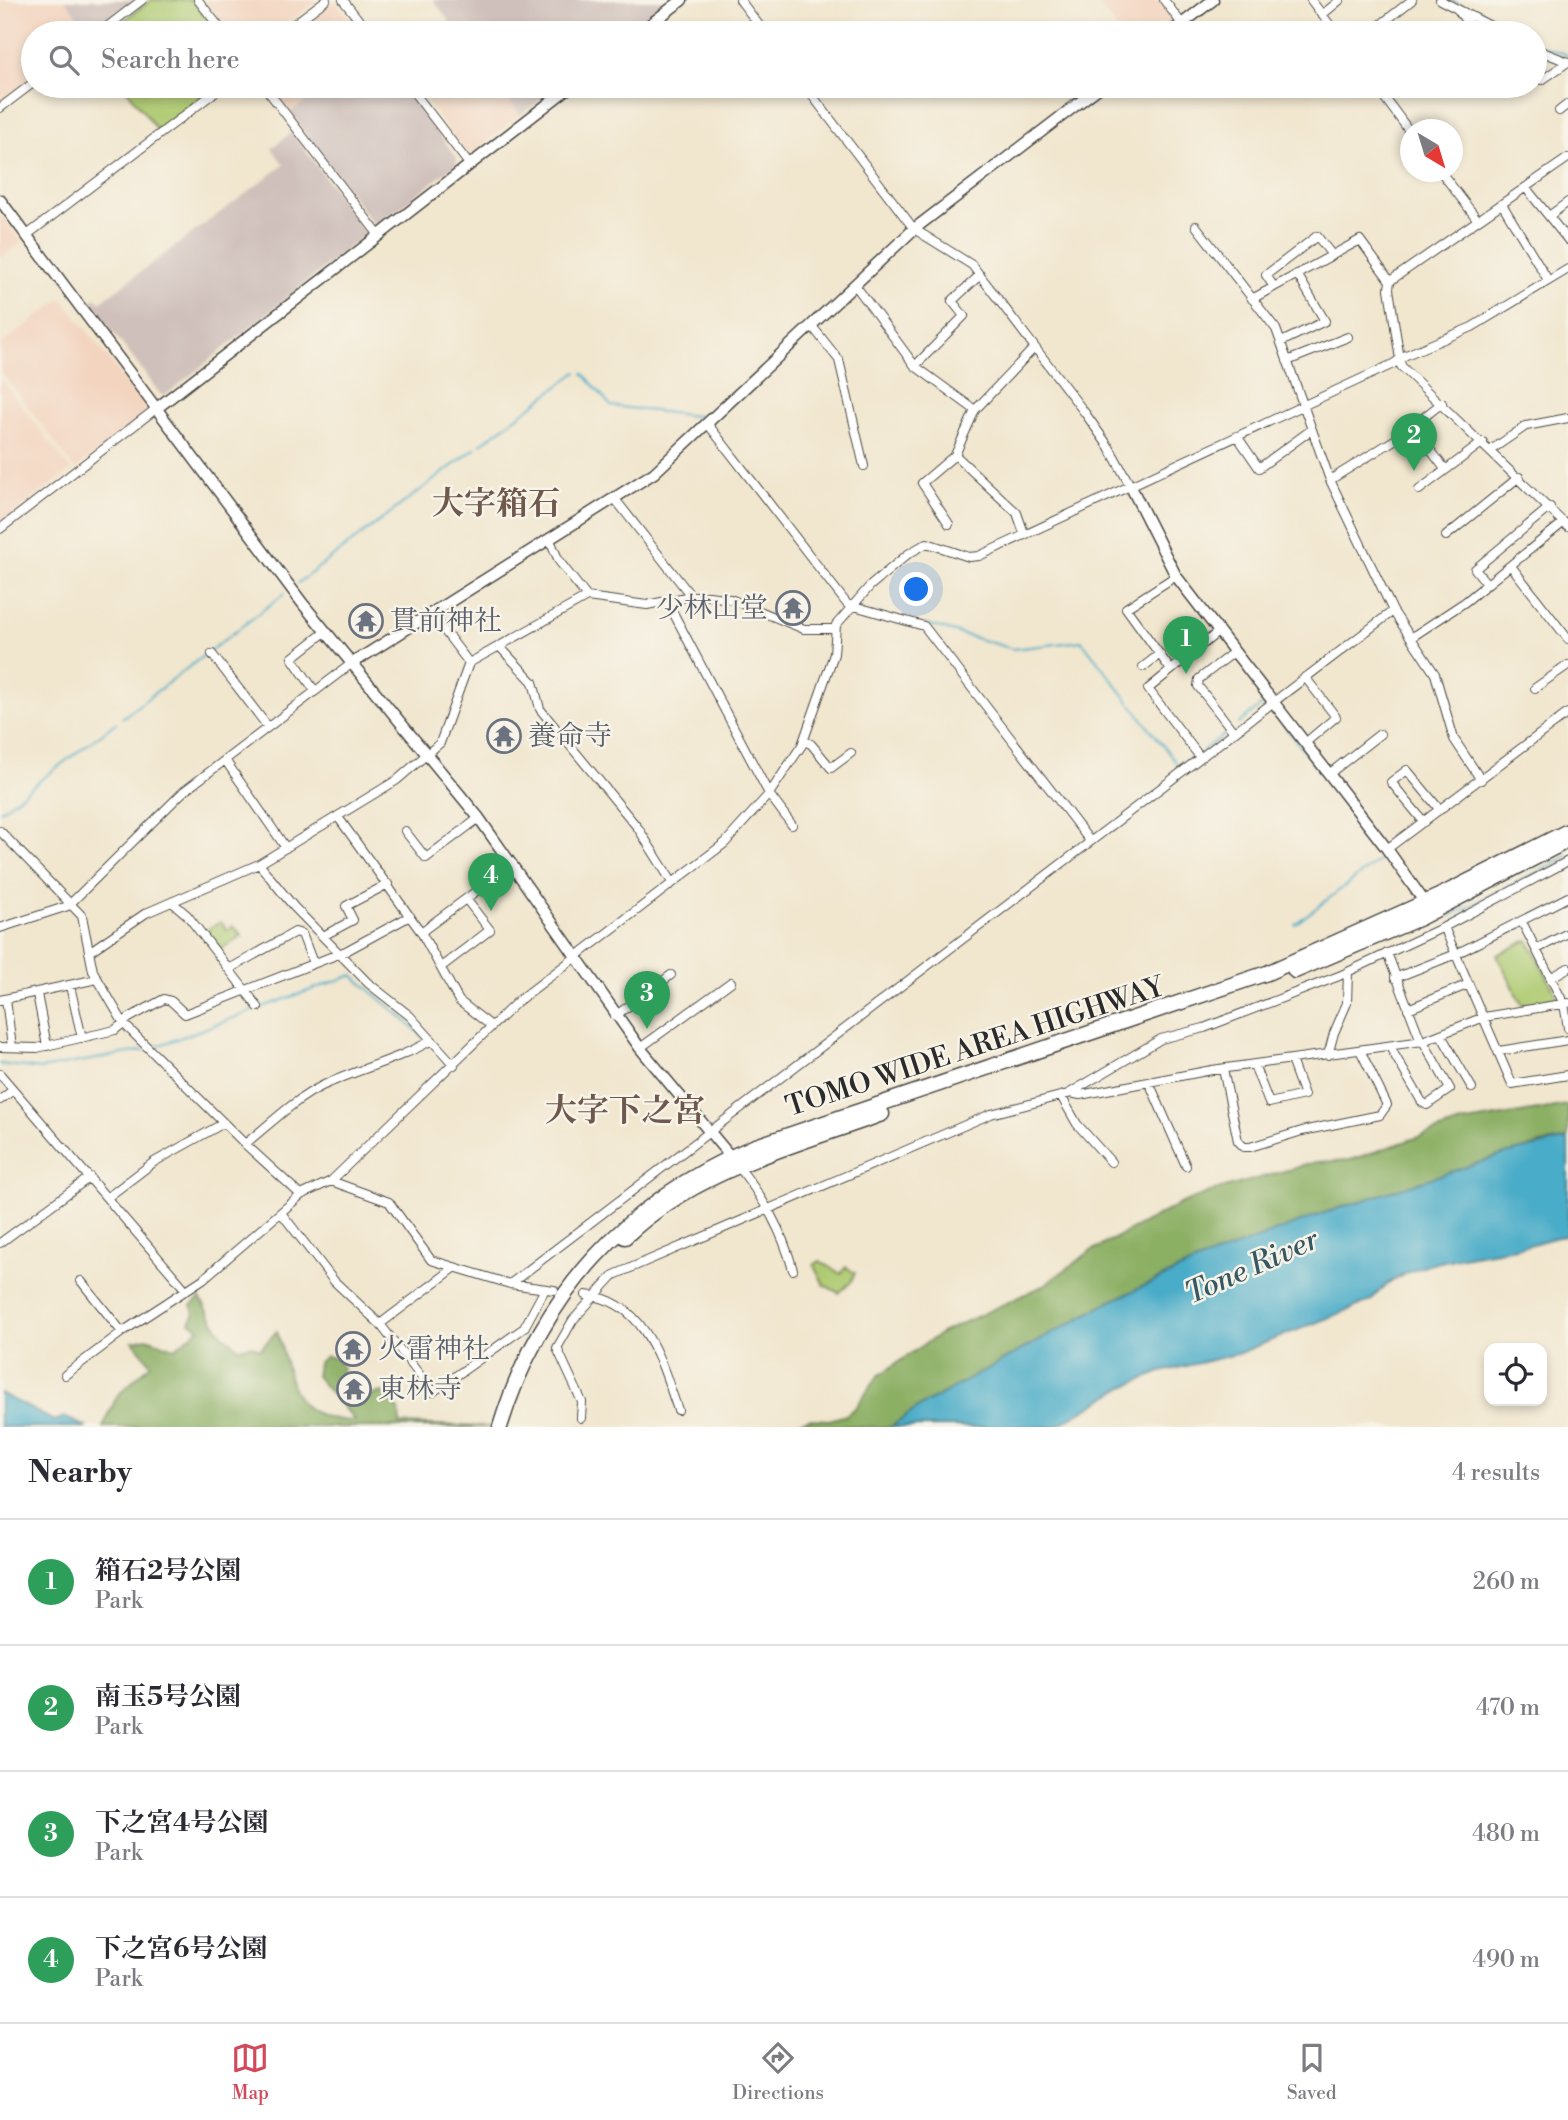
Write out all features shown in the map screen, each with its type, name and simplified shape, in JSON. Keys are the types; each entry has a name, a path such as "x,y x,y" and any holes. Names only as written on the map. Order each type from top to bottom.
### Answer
{"highway":[{"name":"TOMO WIDE AREA HIGHWAY","path":"1428,907 1568,831"},
{"name":"TOMO WIDE AREA HIGHWAY","path":"505,1423 514,1385 542,1328 583,1270 638,1213 690,1177 1219,991 1428,907 1568,840"}],"street":[{"path":"115,21 142,0"},
{"path":"198,0 215,21"},
{"path":"298,21 326,0"},
{"path":"344,0 360,21"},
{"path":"655,21 682,0"},
{"path":"740,0 756,21"},
{"path":"1164,0 1180,21"},
{"path":"1186,21 1213,0"},
{"path":"1311,0 1327,21"},
{"path":"1322,15 1340,0"},
{"path":"1385,21 1412,0"},
{"path":"1440,0 1481,21"},
{"path":"1456,8 1466,21"},
{"path":"1547,54 1568,62"},
{"path":"1547,77 1568,62"},
{"path":"0,108 21,92"},
{"path":"27,235 207,98"},
{"path":"273,98 378,234"},
{"path":"418,98 469,164"},
{"path":"0,529 554,98"},
{"path":"814,98 914,229 972,265 980,275 1109,447 1176,576 1387,849 1428,907"},
{"path":"0,928 71,903 175,799 351,664 654,473 914,229 1085,98"},
{"path":"1385,98 1400,119"},
{"path":"1559,111 1568,104"},
{"path":"1390,281 1476,219 1568,158"},
{"path":"1448,182 1476,219"},
{"path":"1526,188 1568,240"},
{"path":"0,200 325,632 479,818 615,1016 770,1208 788,1249 793,1270"},
{"path":"1549,216 1568,202"},
{"path":"1502,204 1548,280"},
{"path":"1196,226 1276,329 1330,480 1393,611 1438,681 1454,739 1481,780"},
{"path":"1274,287 1266,275 1317,236 1332,255"},
{"path":"1252,299 1360,240 1390,281 1401,366 1564,522"},
{"path":"65,1375 122,1332 203,1279 301,1195 331,1181 454,1065 489,1026 725,843 769,794 804,741 834,654 835,629 853,605 908,554 927,543 974,557 1131,487 1472,327 1568,269"},
{"path":"1281,342 1325,321 1297,274"},
{"path":"915,366 964,316 952,301 980,275"},
{"path":"855,285 915,366 975,410"},
{"path":"812,326 839,360 864,466"},
{"path":"1287,360 1348,337"},
{"path":"949,524 922,483 956,455 975,410 1034,348"},
{"path":"1330,480 1442,403"},
{"path":"1491,450 1526,426 1568,418"},
{"path":"707,423 847,604 924,626 1090,841"},
{"path":"1412,426 1445,469"},
{"path":"1237,436 1259,468 1311,429"},
{"path":"1419,490 1482,442"},
{"path":"956,455 1017,513 1024,533"},
{"path":"1446,536 1519,477"},
{"path":"615,499 691,596"},
{"path":"1487,584 1475,569 1550,507"},
{"path":"1412,637 1511,566 1564,522 1568,510"},
{"path":"550,540 559,561 587,597"},
{"path":"1511,566 1568,639"},
{"path":"1171,670 1126,608 1176,576"},
{"path":"89,951 135,919 259,863 397,780 440,743 469,663 587,597 647,606 691,596 730,599 804,629 835,629"},
{"path":"667,601 729,712 769,794 792,825"},
{"path":"510,1283 1393,611"},
{"path":"431,613 469,663"},
{"path":"315,691 292,658 325,632"},
{"path":"1199,757 1148,689 1218,632"},
{"path":"499,646 533,682 540,709 638,828 672,882"},
{"path":"1233,731 1198,685 1199,679 1234,652"},
{"path":"212,654 268,727"},
{"path":"1143,667 1160,654"},
{"path":"1535,688 1568,664"},
{"path":"1305,677 1336,717 1305,743"},
{"path":"1387,849 1568,714"},
{"path":"1329,774 1380,734"},
{"path":"804,741 811,744 831,768 851,753"},
{"path":"225,760 286,848"},
{"path":"1424,822 1391,782 1407,769 1440,810"},
{"path":"338,817 421,932 459,1001 489,1026"},
{"path":"405,831 426,858 479,818"},
{"path":"0,831 82,916 97,979 124,1024 245,1144 301,1195"},
{"path":"1065,1095 1161,1039 1204,1028 1348,972 1444,927 1568,861"},
{"path":"259,863 339,953 381,996 404,1010 454,1065"},
{"path":"421,932 513,864"},
{"path":"323,936 353,920 346,906 388,884"},
{"path":"1395,978 1456,954 1568,897"},
{"path":"441,967 490,930 466,898"},
{"path":"172,902 187,915 258,1007"},
{"path":"0,1046 47,1046 115,1030 164,999 171,1001 184,1014 339,953 410,916"},
{"path":"1522,922 1566,1004 1568,1028"},
{"path":"1444,927 1512,1084 1568,1074"},
{"path":"229,969 295,932 302,934 313,963"},
{"path":"1537,949 1568,933"},
{"path":"1387,953 1422,1041 1450,1089 1427,1105 1422,1102 1390,1047"},
{"path":"1552,976 1568,968"},
{"path":"1328,1055 1347,1003 1348,972"},
{"path":"615,1016 671,975"},
{"path":"12,1047 3,1000 97,979"},
{"path":"640,1048 730,982"},
{"path":"1408,1009 1469,985"},
{"path":"71,986 82,1038"},
{"path":"37,994 47,1046"},
{"path":"581,1418 582,1402 557,1348 567,1327 590,1295 620,1272 991,1114 1065,1095 1080,1095 1223,1069 1422,1041 1484,1017 1566,1004"},
{"path":"1441,1035 1472,1088"},
{"path":"245,1144 321,1086 370,1064 410,1052 432,1040"},
{"path":"1499,1051 1568,1040"},
{"path":"1223,1069 1238,1141 1244,1147 1250,1147 1302,1131 1329,1128 1380,1115 1387,1105 1360,1050"},
{"path":"1254,1065 1269,1103 1304,1095 1291,1060"},
{"path":"0,1074 185,1289"},
{"path":"1149,1082 1186,1166"},
{"path":"0,1100 13,1090"},
{"path":"1065,1095 1077,1124 1111,1162"},
{"path":"108,1197 155,1162 224,1123"},
{"path":"0,1243 90,1177"},
{"path":"282,1214 338,1286 380,1324 433,1392 524,1328 550,1289 510,1283 453,1269 431,1260 389,1202 331,1181"},
{"path":"380,1324 453,1269"},
{"path":"81,1281 122,1332"},
{"path":"590,1295 622,1307 647,1330 678,1410"}],"shaded area":[{"path":"0,0 65,0 81,21 21,21 21,86 0,102"},
{"path":"65,0 134,0 106,21 81,21"},
{"path":"205,0 318,0 289,21 221,21"},
{"path":"433,0 670,0 643,21 449,21"},
{"path":"1095,0 1160,0 1175,21 1111,21"},
{"path":"334,1 352,21 307,21"},
{"path":"279,98 310,98 290,113"},
{"path":"310,98 411,98 457,158 456,164 379,224 373,224 290,113"},
{"path":"424,98 507,98 520,115 472,153 466,153"},
{"path":"507,98 543,98 520,115"},
{"path":"292,132 366,234 166,395 161,395 90,302 95,298 100,302 284,165 272,148"},
{"path":"0,213 22,242 0,259"},
{"path":"62,298 149,412 75,469 0,370 0,345"},
{"path":"0,378 71,470 0,524"}],"green space":[{"path":"151,0 193,0 209,21 123,21"},
{"path":"133,98 201,98 158,131"},
{"path":"221,922 227,930 233,926 242,936 221,949 205,931"},
{"path":"1528,940 1557,996 1556,999 1522,1005 1497,955"},
{"path":"1568,1105 1568,1139 1541,1144 1321,1214 1109,1302 922,1405 891,1427 782,1427 809,1419 829,1420 846,1415 856,1407 878,1376 941,1333 1043,1286 1091,1251 1180,1204 1210,1192 1316,1162 1350,1160 1461,1123"},
{"path":"820,1261 841,1274 846,1267 855,1273 851,1282 839,1293 824,1285 814,1265"},
{"path":"200,1298 222,1334 239,1348 251,1345 260,1349 277,1331 291,1383 305,1406 317,1414 355,1421 316,1376 318,1363 326,1356 335,1358 343,1368 337,1384 352,1403 381,1392 387,1394 399,1412 400,1424 489,1427 103,1427 117,1396 151,1364 133,1341 147,1338 175,1348 199,1329 190,1322 194,1315 192,1305"}],"water":[{"name":"Tone River","path":"1568,1139 1568,1235 1419,1268 1384,1287 1371,1301 1237,1354 1161,1372 1122,1388 1055,1427 891,1427 922,1405 1109,1302 1194,1263 1321,1214 1505,1154"},
{"path":"0,1393 54,1421 64,1417 87,1427 0,1427"}],"waterway":[{"path":"1451,0 1490,21"},
{"path":"1547,48 1568,55"},
{"path":"481,444 577,372"},
{"path":"583,373 611,406 704,417"},
{"path":"298,583 476,448"},
{"path":"122,718 284,594"},
{"path":"927,624 1013,649 1082,641 1178,765 1194,757"},
{"path":"1238,724 1261,706"},
{"path":"1274,712 1397,873"},
{"path":"0,811 117,722"},
{"path":"1202,751 1226,733"},
{"path":"1449,917 1568,856"},
{"path":"1295,924 1382,858"},
{"path":"260,1008 353,975 426,1040"},
{"path":"152,1048 255,1010"},
{"path":"0,1064 41,1069 145,1050"}],"place":[{"name":"南玉5号公園","path":"1414,471"},
{"name":"少林山堂","path":"793,608"},
{"name":"貫前神社","path":"366,621"},
{"name":"箱石2号公園","path":"1186,674"},
{"name":"養命寺","path":"504,736"},
{"name":"下之宮6号公園","path":"491,911"},
{"name":"下之宮4号公園","path":"647,1029"},
{"name":"火雷神社","path":"353,1349"},
{"name":"東林寺","path":"354,1389"}],"district":[{"name":"大字箱石","path":"496,504"},
{"name":"大字下之宮","path":"625,1111"}]}
